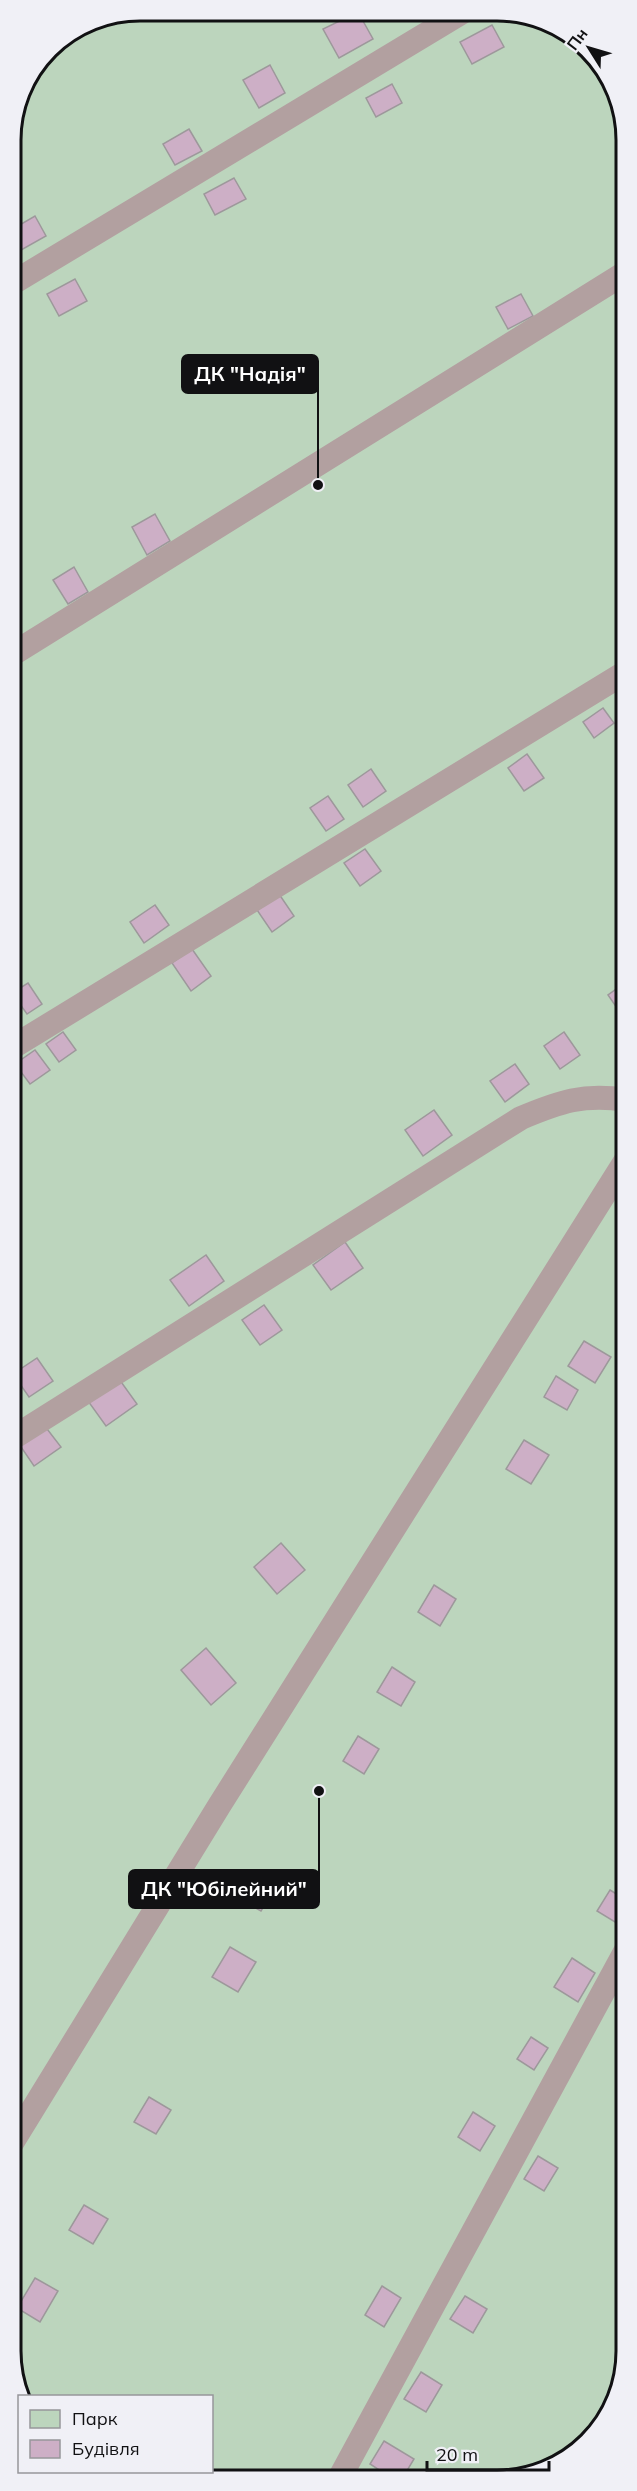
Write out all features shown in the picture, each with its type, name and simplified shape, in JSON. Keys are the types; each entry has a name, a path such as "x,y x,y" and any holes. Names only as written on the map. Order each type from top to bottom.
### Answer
{"lane":[{"path":"21,278 448,21"},
{"path":"21,649 616,279"},
{"path":"21,1042 616,678"},
{"path":"21,1433 521,1118 560,1102 602,1096 616,1098"},
{"path":"21,2128 219,1806 616,1176"},
{"path":"344,2470 616,1968"}],"green space":[{"path":"140,21 497,21 520,23 535,27 559,39 559,78 598,78 604,87 614,117 616,140 616,2359 607,2397 600,2411 586,2429 563,2450 550,2458 513,2469 213,2470 213,2395 29,2395 22,2367 21,132 30,94 46,68 74,41 87,33 109,25"}],"building":[{"path":"339,21 363,21 373,39 339,58 323,29"},
{"path":"492,25 504,47 472,64 460,42"},
{"path":"270,65 285,93 259,108 243,80"},
{"path":"392,84 402,103 376,117 366,98"},
{"path":"189,129 202,151 175,165 163,144"},
{"path":"234,178 246,199 215,215 204,194"},
{"path":"35,216 46,236 21,250 21,224"},
{"path":"75,279 87,301 59,316 47,294"},
{"path":"521,294 533,316 508,329 496,307"},
{"path":"155,514 170,541 147,555 132,527"},
{"path":"74,567 88,592 68,604 53,580"},
{"path":"603,708 614,723 594,738 583,722"},
{"path":"527,754 544,778 524,791 508,768"},
{"path":"371,769 386,791 363,807 348,785"},
{"path":"328,796 344,819 326,831 310,808"},
{"path":"365,849 381,871 360,886 344,863"},
{"path":"279,894 294,916 272,932 257,910"},
{"path":"155,905 169,925 144,943 130,922"},
{"path":"192,949 211,976 191,991 172,963"},
{"path":"28,983 42,1004 27,1014 21,1006 21,987"},
{"path":"616,989 616,1007 608,995"},
{"path":"63,1032 76,1050 59,1062 46,1044"},
{"path":"564,1032 580,1055 560,1069 544,1046"},
{"path":"35,1050 50,1070 30,1084 21,1072 21,1060"},
{"path":"515,1064 529,1084 505,1102 490,1081"},
{"path":"434,1110 452,1135 423,1156 405,1130"},
{"path":"345,1242 363,1268 331,1290 313,1265"},
{"path":"206,1255 224,1281 189,1306 170,1280"},
{"path":"264,1305 282,1330 260,1345 242,1320"},
{"path":"584,1341 611,1357 595,1383 568,1366"},
{"path":"37,1358 53,1381 29,1397 21,1386 21,1369"},
{"path":"556,1376 578,1390 567,1410 544,1397"},
{"path":"119,1379 137,1404 106,1426 88,1401"},
{"path":"44,1425 61,1447 34,1466 21,1447 21,1442"},
{"path":"524,1440 549,1455 531,1484 506,1469"},
{"path":"281,1543 305,1570 277,1594 254,1567"},
{"path":"434,1585 456,1599 440,1626 418,1612"},
{"path":"206,1648 236,1683 211,1705 181,1670"},
{"path":"392,1667 415,1682 401,1706 377,1692"},
{"path":"358,1736 379,1749 364,1774 343,1761"},
{"path":"257,1875 276,1886 261,1911 241,1900"},
{"path":"610,1890 616,1894 615,1922 597,1911"},
{"path":"230,1947 256,1962 238,1992 212,1977"},
{"path":"572,1958 595,1973 578,2002 554,1987"},
{"path":"531,2037 548,2048 534,2070 517,2059"},
{"path":"149,2097 171,2110 156,2134 134,2122"},
{"path":"473,2112 495,2126 480,2151 458,2137"},
{"path":"538,2156 558,2168 544,2191 524,2179"},
{"path":"84,2205 108,2219 93,2244 69,2230"},
{"path":"35,2278 58,2291 40,2322 21,2310 21,2301"},
{"path":"382,2286 401,2298 384,2327 365,2315"},
{"path":"465,2296 487,2309 473,2333 450,2319"},
{"path":"421,2372 442,2385 426,2412 404,2399"},
{"path":"384,2441 414,2459 407,2470 379,2470 370,2464"}],"place":[{"name":"ДК \"Надія\"","path":"318,485"},
{"name":"ДК \"Юбілейний\"","path":"319,1791"}]}
